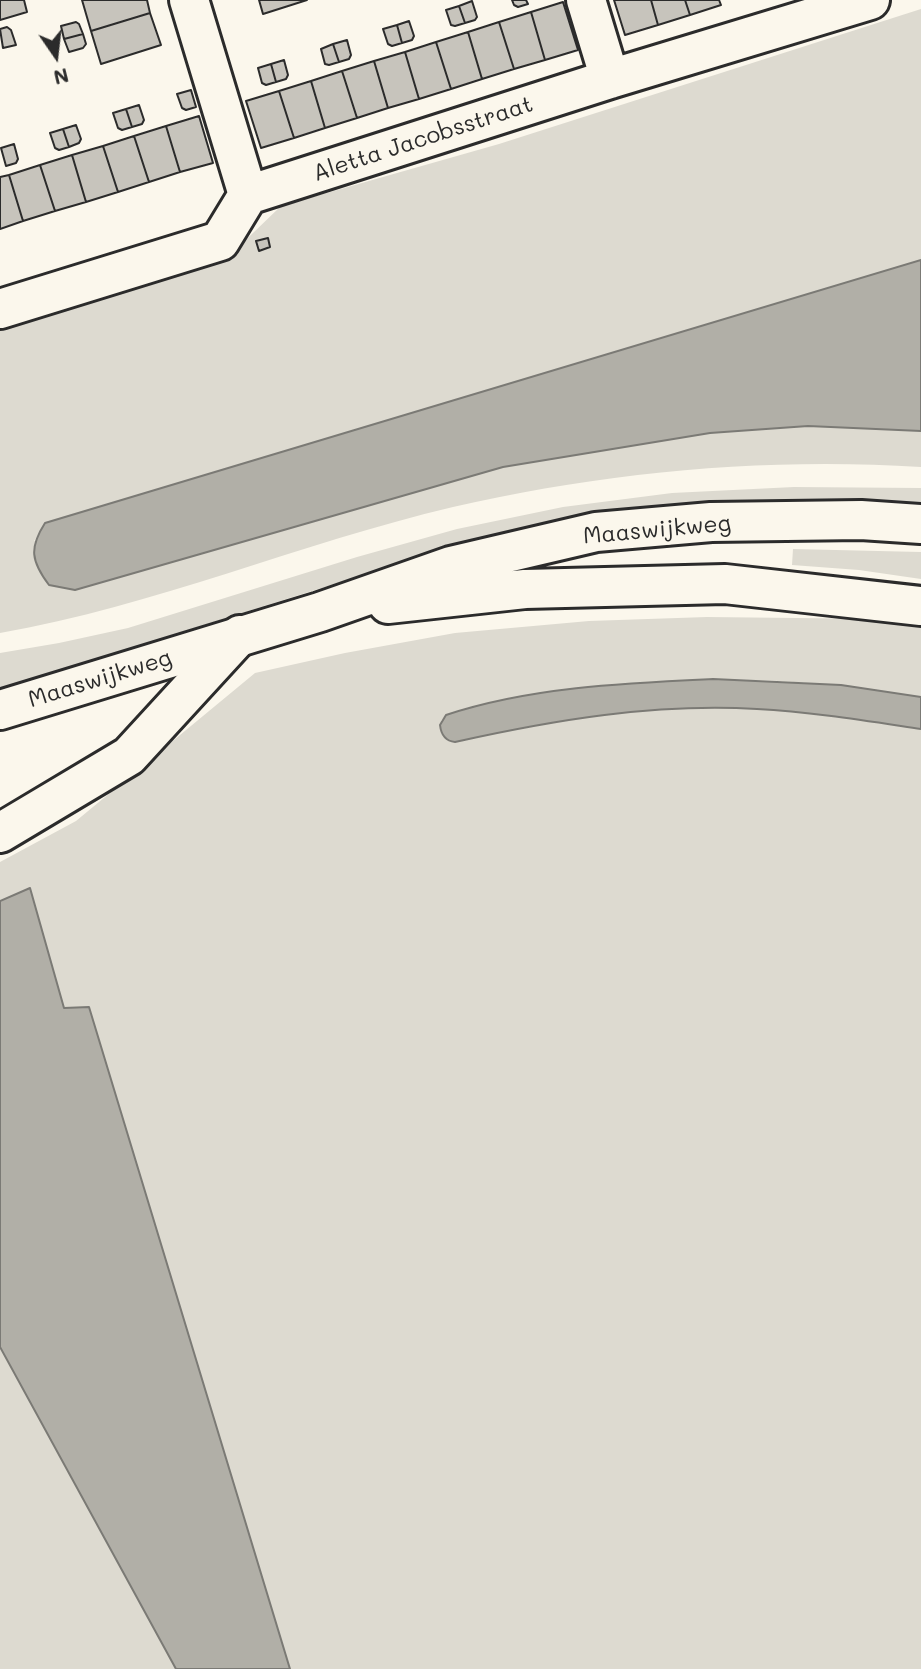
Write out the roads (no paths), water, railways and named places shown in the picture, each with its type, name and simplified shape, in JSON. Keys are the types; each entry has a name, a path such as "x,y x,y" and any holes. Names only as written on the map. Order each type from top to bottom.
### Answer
{"street":[{"path":"0,309 220,241 248,195 188,0"},
{"path":"586,0 610,79"},
{"name":"Aletta Jacobsstraat","path":"248,195 610,79 870,0"},
{"name":"Maaswijkweg","path":"0,710 320,612 451,566 596,532 711,522 861,520 921,524"},
{"name":"Maaswijkweg","path":"320,612 525,589 726,584 921,606"},
{"name":"Maaswijkweg","path":"0,833 130,756 240,635"}]}
